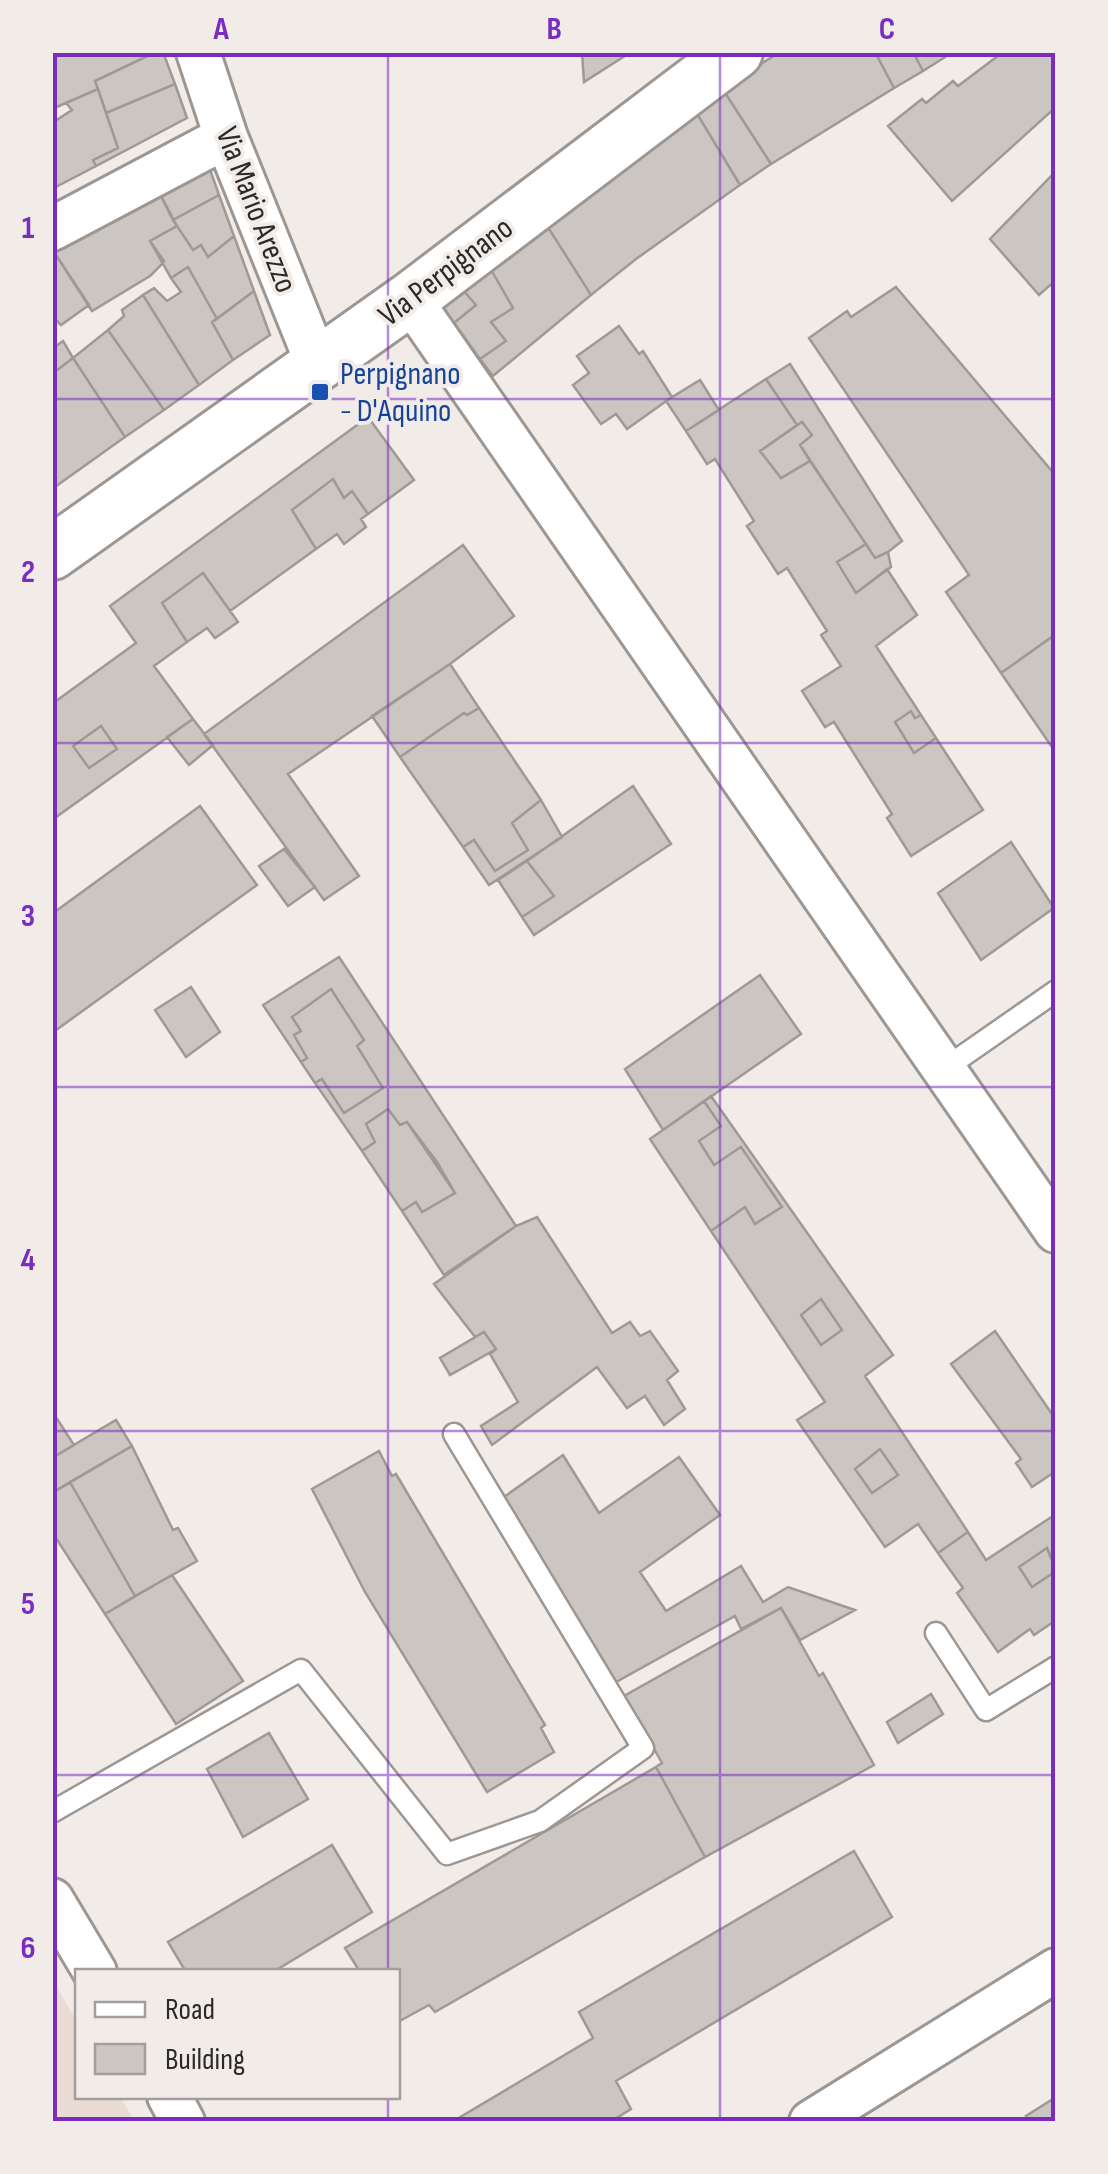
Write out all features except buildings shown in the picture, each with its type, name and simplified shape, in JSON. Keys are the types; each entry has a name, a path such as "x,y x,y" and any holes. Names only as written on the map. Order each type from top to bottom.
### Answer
{"street":[{"name":"Via Mario Arezzo","path":"198,52 226,137 318,366"},
{"name":"Via Perpignano","path":"52,553 410,299 736,52"},
{"path":"52,229 226,137"},
{"path":"410,299 1056,1231"},
{"path":"52,1900 93,1969"},
{"path":"811,2122 1056,1970"},
{"path":"171,2099 184,2122"}],"lane":[{"path":"944,1070 1056,992"},
{"path":"52,1812 301,1670 447,1854 540,1821 643,1748 454,1434"},
{"path":"936,1633 986,1710 1056,1667"}],"shaded area":[{"path":"52,1978 75,2018 75,2099 121,2099 135,2121 53,2121"}],"place":[{"name":"Perpignano - D'Aquino","path":"320,392"}]}
